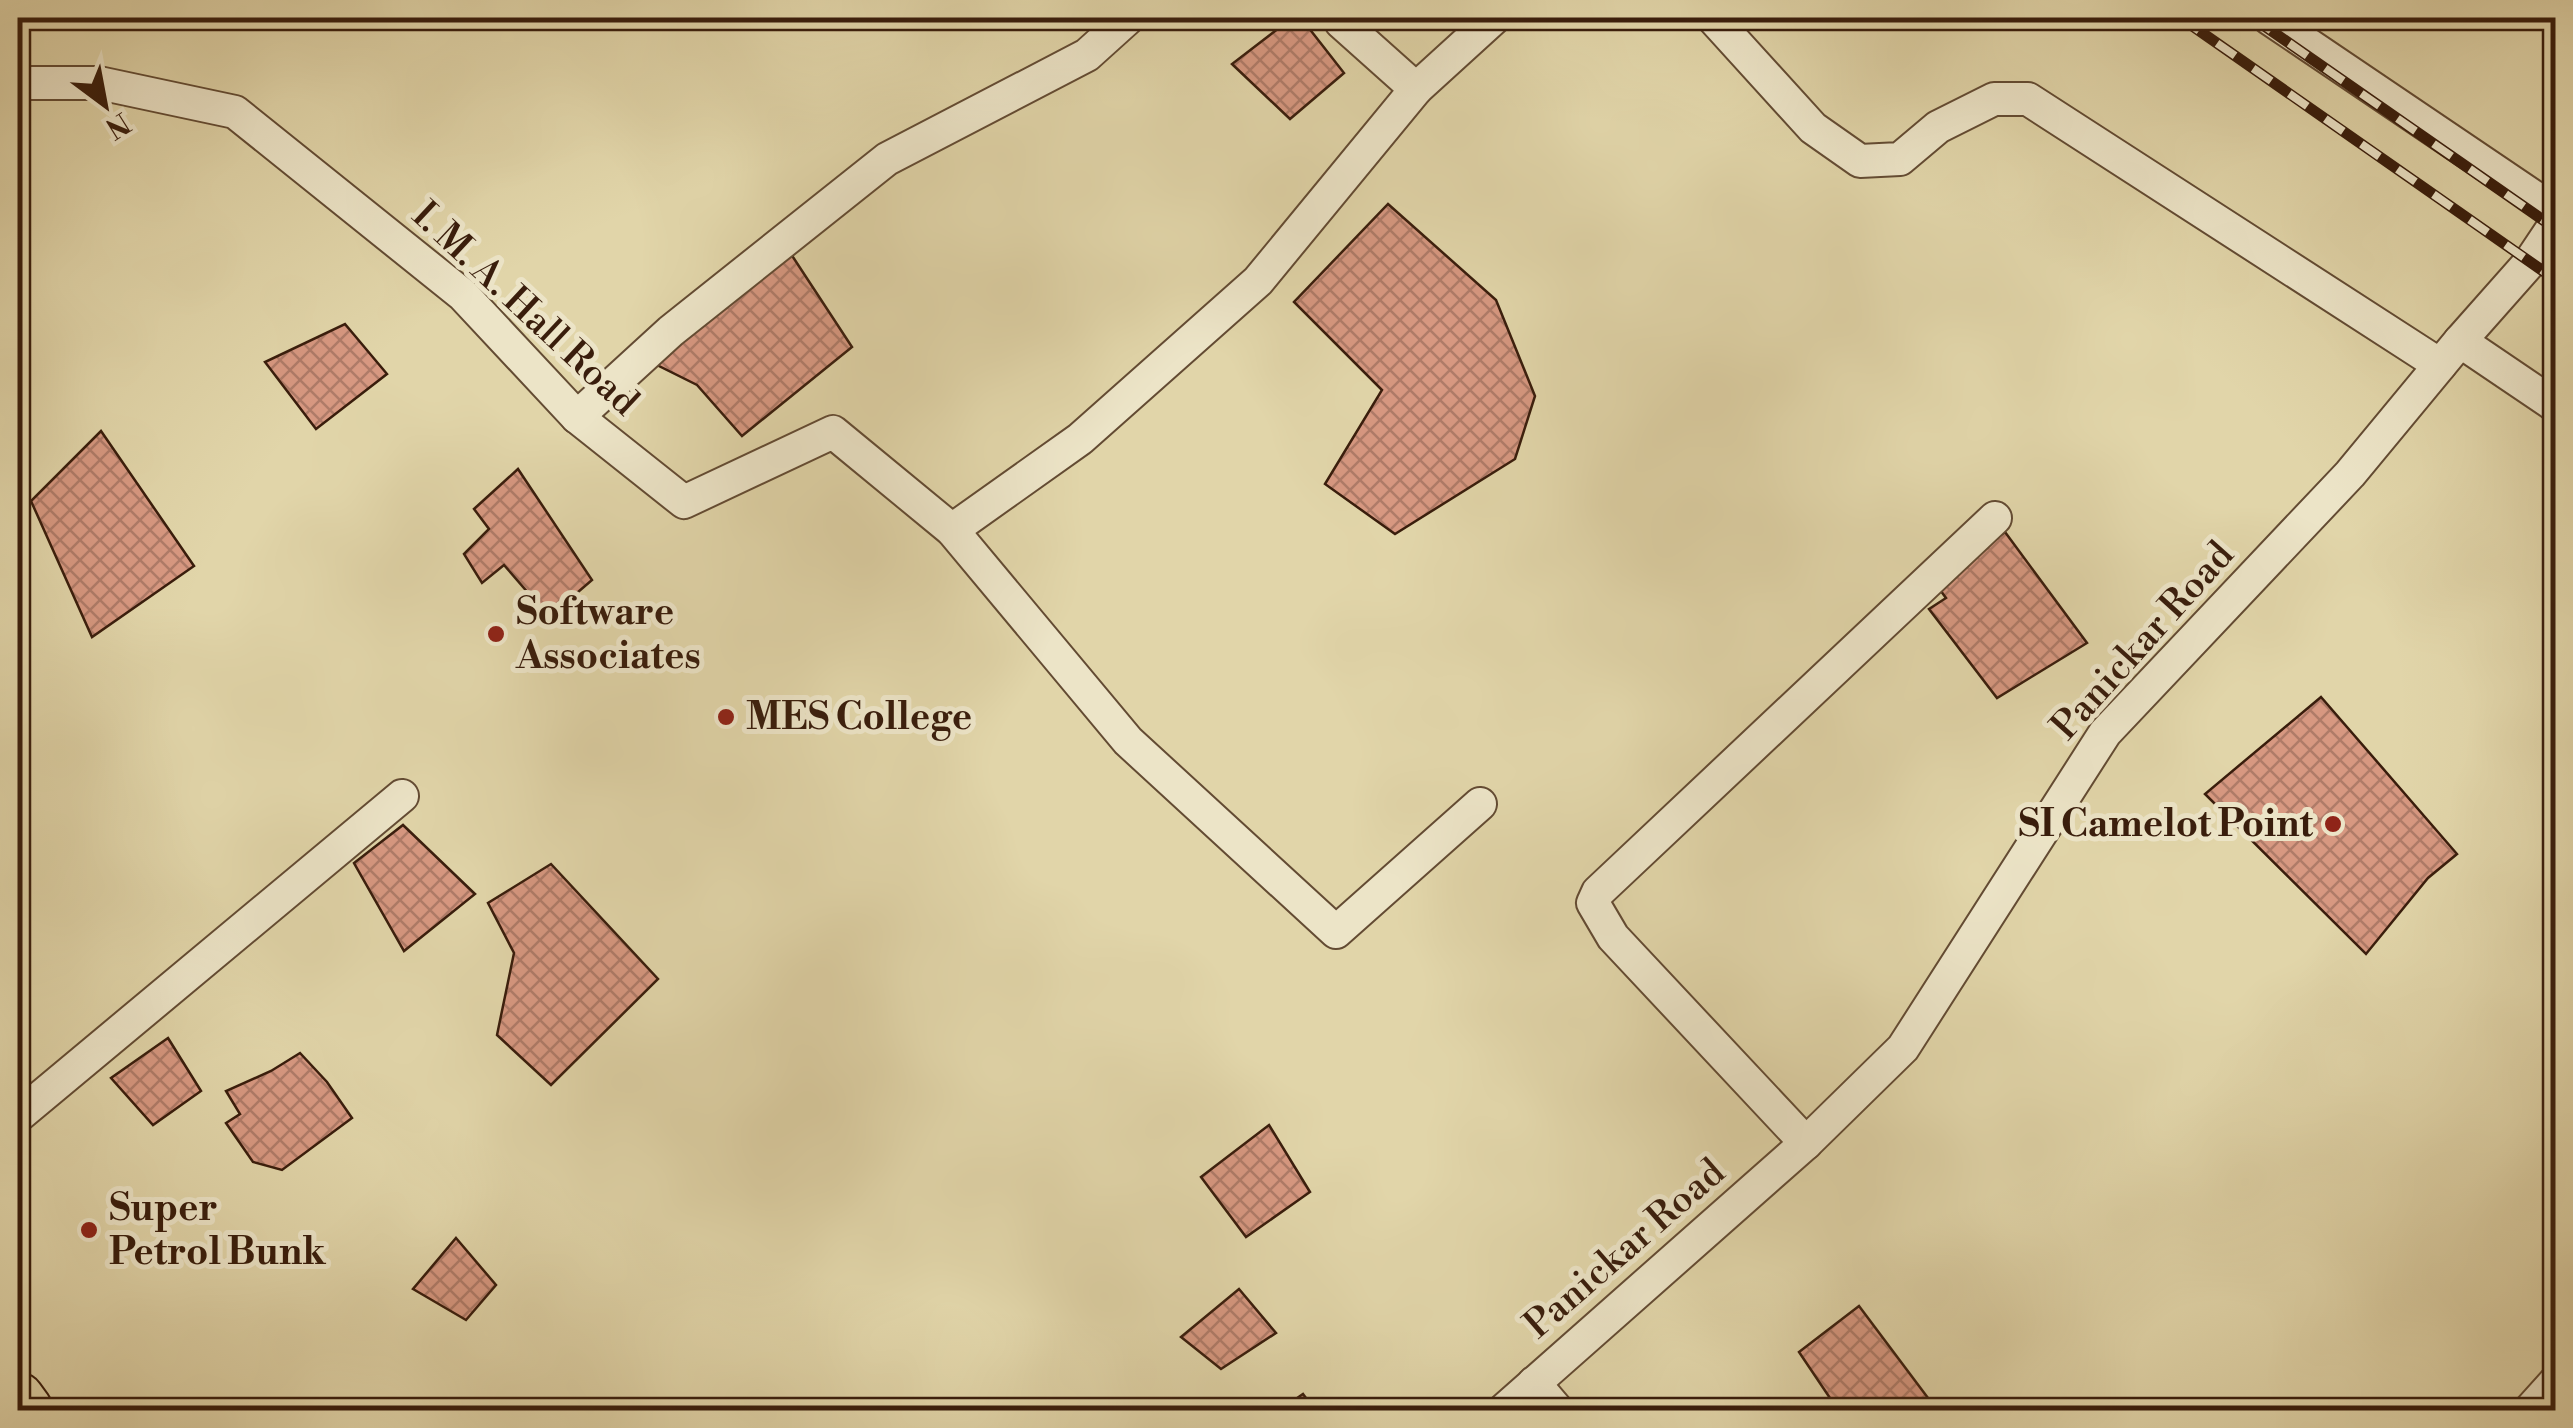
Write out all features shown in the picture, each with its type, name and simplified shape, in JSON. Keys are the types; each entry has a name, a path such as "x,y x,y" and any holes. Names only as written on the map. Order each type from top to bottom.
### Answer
{"main road":[{"path":"18,1399 26,1410"}],"street":[{"path":"577,417 670,331 887,158 1088,55 1128,18"},
{"path":"1339,18 1416,89"},
{"path":"1480,804 1336,932 1128,741 952,530 1080,439 1258,281 1416,89 1494,18"},
{"path":"1714,18 1813,128 1860,161 1900,159 1938,127 1994,99 2028,98 2450,353 2556,406"},
{"path":"2269,18 2556,212"},
{"name":"I. M. A. Hall Road","path":"18,83 99,83 235,112 463,295 577,417 684,502 833,432 952,530"},
{"name":"Panickar Road","path":"1504,1410 1806,1143 1902,1048 2105,733 2350,474 2530,262 2556,223"},
{"path":"1806,1143 1613,937 1593,904 1598,892 1995,518"},
{"path":"18,1116 402,796"},
{"path":"2530,1410 2556,1380"},
{"path":"1534,1383 1557,1410"}],"building":[{"path":"1292,18 1301,18 1344,73 1290,119 1232,64"},
{"path":"1388,204 1496,300 1535,396 1515,459 1395,534 1325,484 1382,390 1294,302"},
{"path":"791,254 852,347 742,436 697,385 655,364"},
{"path":"345,324 387,374 316,429 265,362"},
{"path":"101,431 194,566 92,637 31,501"},
{"path":"518,469 592,580 549,617 504,565 482,583 464,554 489,529 474,509"},
{"path":"2005,532 2087,643 1997,698 1929,609 1946,598 1935,583"},
{"name":"SI Camelot Point","path":"2321,697 2457,854 2428,878 2366,954 2205,794"},
{"path":"403,825 475,894 404,951 354,863"},
{"path":"551,864 658,979 551,1085 497,1035 514,953 488,903"},
{"path":"168,1038 201,1091 153,1125 111,1078"},
{"path":"300,1053 352,1118 282,1170 253,1162 226,1123 240,1114 226,1091"},
{"path":"1269,1125 1310,1192 1246,1237 1201,1177"},
{"path":"456,1238 496,1285 466,1320 413,1289"},
{"path":"1239,1289 1276,1333 1221,1369 1181,1337"},
{"path":"1859,1306 1937,1410 1838,1410 1799,1352"},
{"path":"1303,1394 1315,1410 1280,1410"}],"railway":[{"path":"2181,18 2556,280"},
{"path":"2253,18 2556,229"}],"place":[{"name":"Software Associates","path":"496,634"},
{"name":"MES College","path":"726,717"},
{"name":"SI Camelot Point","path":"2333,824"},
{"name":"Super Petrol Bunk","path":"89,1230"}]}
